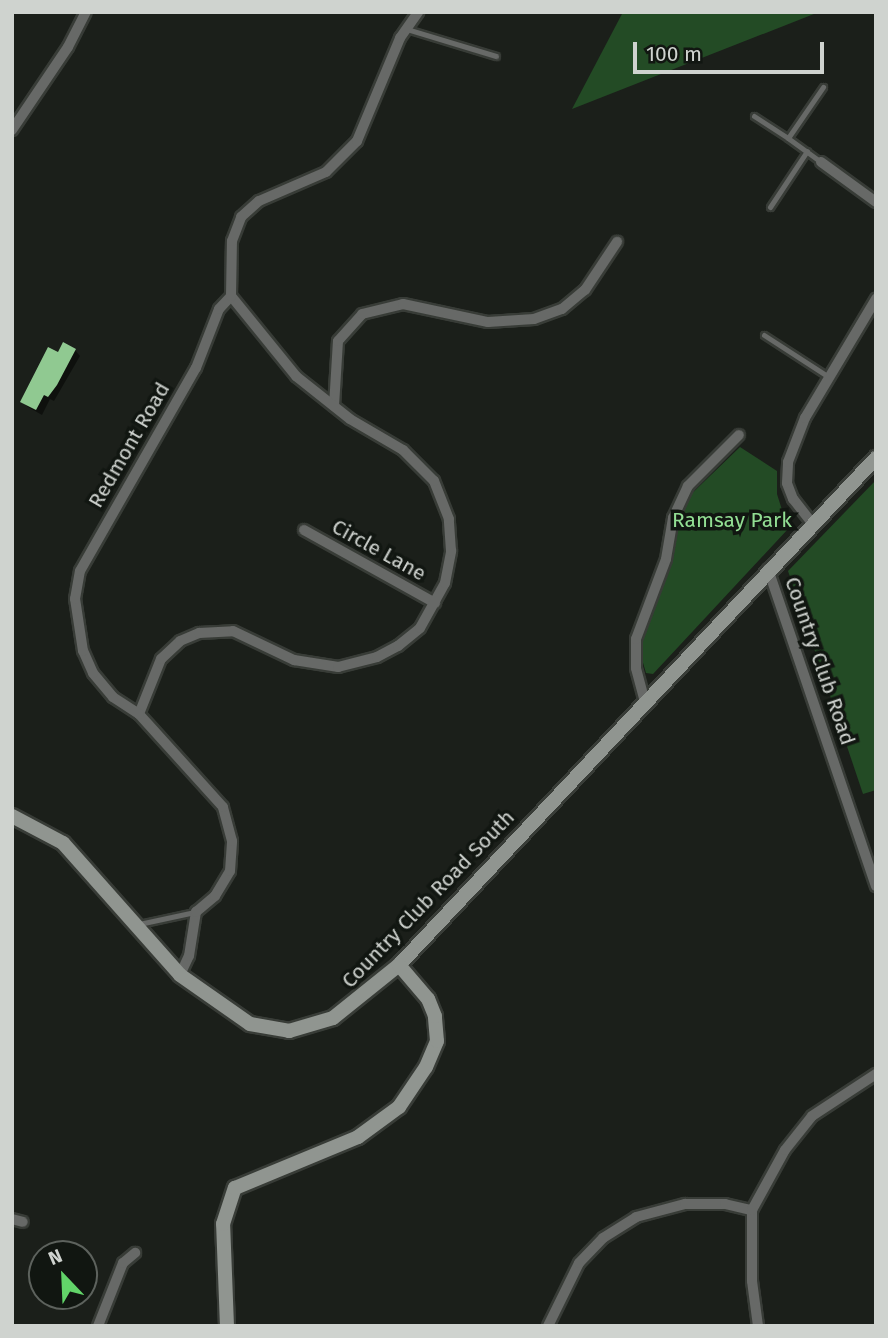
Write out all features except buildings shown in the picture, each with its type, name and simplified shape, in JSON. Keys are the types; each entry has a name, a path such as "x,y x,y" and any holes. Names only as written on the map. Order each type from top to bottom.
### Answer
{"main road":[{"name":"Country Club Road South","path":"12,816 64,843 180,975 250,1024 289,1031 353,1006 399,965 768,569 876,458"},
{"path":"228,1326 223,1224 235,1188 358,1137 399,1107 426,1066 437,1041 435,1016 428,999 399,965"}],"street":[{"path":"12,130 68,47 86,12"},
{"path":"139,714 161,659 180,641 200,633 233,631 294,660 338,667 377,657 398,646 419,628 435,603 452,551 449,519 434,481 403,450 334,406 296,376 231,296 232,241 241,217 259,201 326,172 358,141 407,30 418,12"},
{"path":"821,162 876,202"},
{"path":"334,406 338,341 362,314 403,304 488,322 534,320 562,309 585,290 617,242"},
{"name":"Redmont Road","path":"196,912 215,896 233,858 223,807 139,714 113,696 93,673 83,651 75,599 80,571 196,368 219,309 231,296"},
{"path":"812,523 793,499 787,483 788,462 805,418 876,299"},
{"path":"645,702 636,668 636,639 666,559 673,518 688,486 739,435"},
{"name":"Circle Lane","path":"304,530 435,603"},
{"name":"Country Club Road","path":"768,569 876,886"},
{"path":"180,975 189,956 196,912"},
{"path":"758,1326 751,1280 755,1230 752,1210 785,1150 812,1116 876,1074"},
{"path":"548,1326 579,1263 603,1238 636,1217 685,1204 725,1204 752,1210"},
{"path":"98,1326 123,1264 135,1252"}],"lane":[{"path":"407,30 496,56"},
{"path":"788,138 823,87"},
{"path":"754,116 821,162"},
{"path":"770,207 807,152"},
{"path":"764,335 829,377"},
{"path":"136,925 196,912"}],"green space":[{"path":"623,12 819,12 572,109"},
{"name":"Ramsay Park","path":"740,447 777,471 777,494 788,529 653,674 646,673 639,649 643,629 684,501"},
{"name":"Ramsay Park","path":"876,480 876,790 863,794 788,571"}]}
